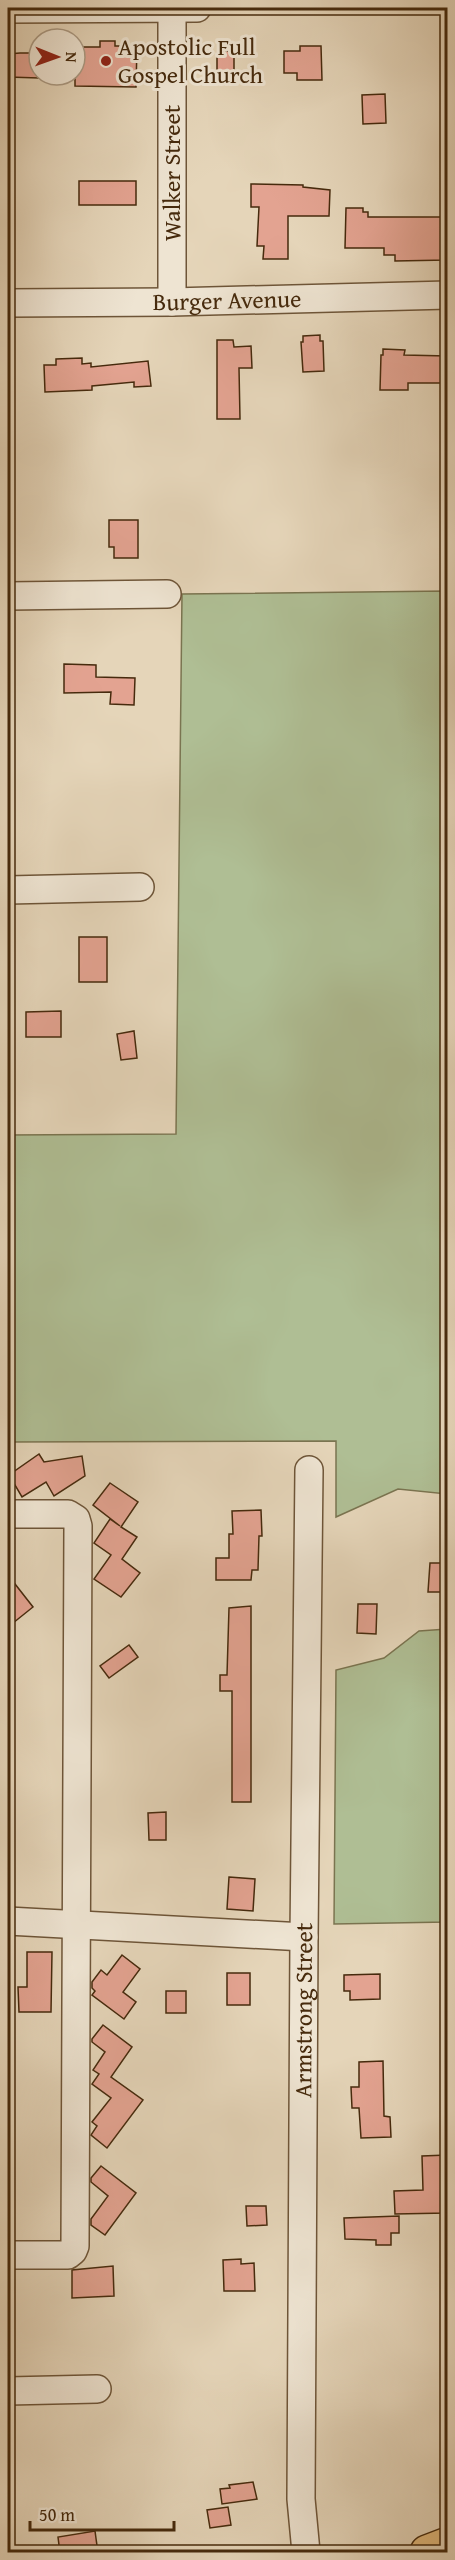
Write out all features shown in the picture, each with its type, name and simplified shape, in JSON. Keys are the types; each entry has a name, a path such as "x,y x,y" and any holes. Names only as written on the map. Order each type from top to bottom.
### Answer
{"main road":[{"path":"427,2553 447,2544"}],"street":[{"name":"Walker Street","path":"172,8 172,302"},
{"path":"8,9 197,8"},
{"name":"Burger Avenue","path":"8,303 172,302 447,295"},
{"path":"8,596 167,594"},
{"path":"8,890 140,887"},
{"name":"Armstrong Street","path":"306,2553 301,2499 305,2066 303,1937 309,1470"},
{"path":"8,1514 68,1514 76,1519 78,1526 75,2246 68,2255 8,2255"},
{"path":"8,1922 303,1937"},
{"path":"8,2391 97,2389"}],"green space":[{"path":"447,591 447,1494 398,1489 336,1517 336,1441 8,1442 8,1135 176,1134 182,594"},
{"path":"447,1629 447,1922 334,1924 336,1670 384,1658 419,1631"}],"building":[{"name":"Apostolic Full Gospel Church","path":"100,41 115,41 115,46 137,46 136,87 87,86 87,47 100,47"},
{"path":"300,46 321,46 322,80 297,80 297,73 284,73 284,51 300,51"},
{"path":"234,51 234,78 217,78 217,53"},
{"path":"27,53 27,78 8,77 8,54"},
{"path":"385,94 386,123 363,124 362,95"},
{"path":"79,181 136,181 136,205 79,205"},
{"path":"251,184 303,185 303,187 330,190 329,216 288,216 288,259 263,259 264,246 257,246 259,207 251,207"},
{"path":"346,208 363,208 363,212 368,212 368,217 447,217 447,260 395,261 395,255 384,255 384,248 345,248"},
{"path":"320,335 320,341 323,341 324,371 303,372 301,342 303,342 303,336"},
{"path":"217,340 233,340 234,347 251,346 252,368 239,368 240,419 217,419"},
{"path":"383,349 405,350 404,355 447,356 447,383 408,383 408,390 380,390"},
{"path":"82,358 82,364 91,363 91,367 148,361 151,386 134,387 134,382 92,386 92,390 45,392 44,365 56,365 56,359"},
{"path":"109,520 138,520 138,558 114,558 114,547 109,547"},
{"path":"64,664 96,665 96,677 135,678 134,705 110,704 111,692 64,693"},
{"path":"79,937 107,937 107,982 79,982"},
{"path":"61,1011 61,1037 26,1037 26,1012"},
{"path":"134,1031 137,1058 121,1060 117,1034"},
{"path":"39,1454 44,1462 82,1456 85,1476 54,1496 46,1482 22,1497 9,1475"},
{"path":"110,1483 138,1502 121,1527 137,1537 122,1559 140,1573 121,1597 94,1579 111,1555 94,1543 110,1519 120,1526 93,1505"},
{"path":"261,1510 262,1536 259,1536 258,1570 252,1570 251,1580 216,1580 216,1558 229,1558 229,1534 233,1534 232,1511"},
{"path":"430,1563 447,1563 447,1592 428,1592"},
{"path":"8,1575 33,1607 8,1627"},
{"path":"358,1604 377,1604 376,1634 357,1633"},
{"path":"251,1606 251,1802 232,1802 232,1691 220,1691 220,1675 227,1675 229,1608"},
{"path":"129,1645 138,1657 109,1678 100,1666"},
{"path":"166,1812 166,1840 149,1840 148,1813"},
{"path":"229,1877 255,1879 253,1911 227,1909"},
{"path":"27,1952 52,1952 51,2012 19,2012 18,1987 27,1987"},
{"path":"122,1955 140,1969 123,1992 136,2002 124,2019 92,1995 95,1991 92,1988 92,1982 101,1970 107,1975"},
{"path":"227,1973 250,1973 250,2005 227,2005"},
{"path":"380,1974 380,1999 350,2000 350,1991 344,1991 344,1975"},
{"path":"166,1991 186,1991 186,2013 166,2013"},
{"path":"103,2025 132,2047 111,2077 143,2100 107,2148 91,2135 97,2126 92,2122 111,2098 92,2084 99,2074 93,2070 105,2052 92,2042 92,2039"},
{"path":"383,2061 384,2116 390,2117 391,2137 361,2138 359,2108 352,2108 351,2087 359,2087 359,2062"},
{"path":"447,2155 447,2213 395,2214 394,2191 423,2190 422,2156"},
{"path":"101,2166 136,2193 105,2235 91,2225 91,2219 108,2196 91,2182 91,2178"},
{"path":"246,2206 266,2206 267,2225 247,2226"},
{"path":"399,2216 399,2233 391,2233 391,2245 376,2245 376,2240 345,2239 344,2218"},
{"path":"241,2259 241,2264 254,2263 255,2291 224,2291 223,2260"},
{"path":"113,2266 114,2296 72,2298 72,2270"},
{"path":"253,2482 257,2499 222,2504 220,2489 230,2488 229,2485"},
{"path":"228,2507 231,2525 210,2528 207,2510"},
{"path":"95,2531 98,2553 60,2553 58,2537"}],"place":[{"name":"Apostolic Full Gospel Church","path":"106,61"}]}
